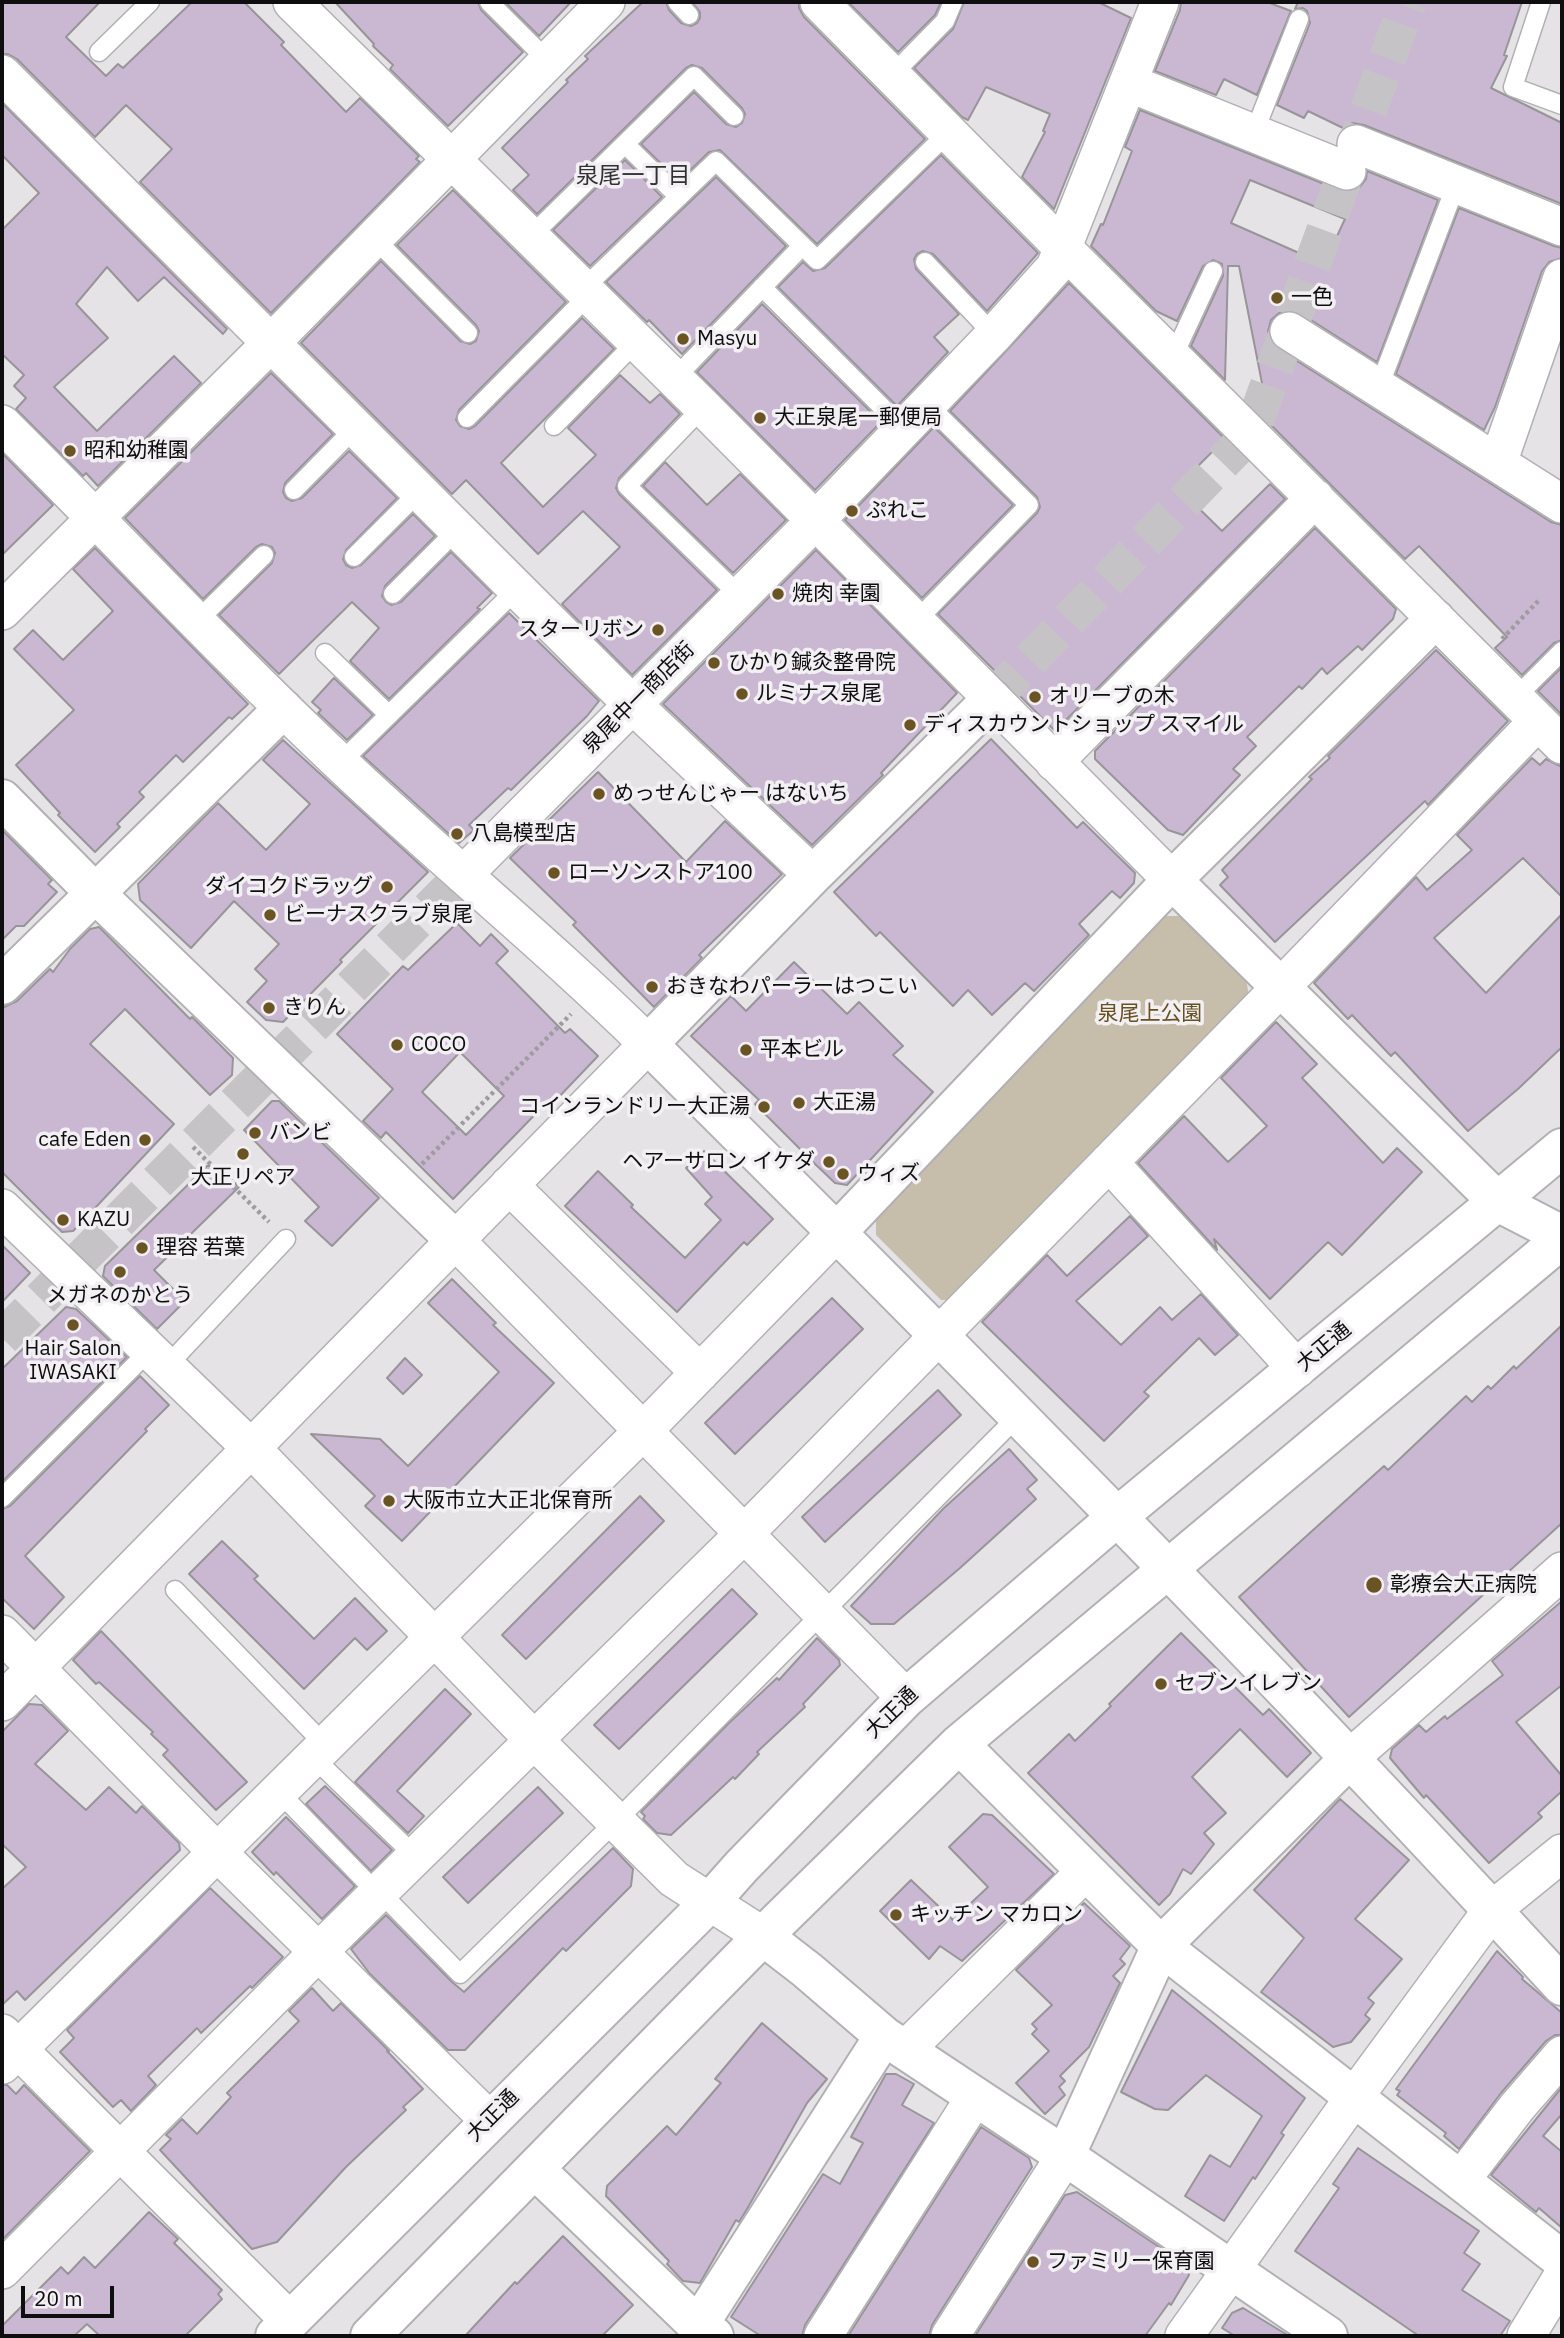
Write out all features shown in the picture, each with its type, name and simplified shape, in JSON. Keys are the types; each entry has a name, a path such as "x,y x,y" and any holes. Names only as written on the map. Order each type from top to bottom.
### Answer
{"street":[{"path":"292,2 637,341 1054,762 1498,1202 1562,1237 958,1744 763,1936 370,2336"},
{"path":"2,611 270,344 606,2"},
{"path":"2,2270 318,1952 746,1532 1538,721 819,2"},
{"name":"泉尾中一商店街","path":"463,876 816,520 995,335 1055,267 1160,2"},
{"path":"2,74 632,704 814,875"},
{"path":"1129,83 1254,134 1457,185 1562,227"},
{"path":"1498,463 1562,278"},
{"path":"1289,331 1562,504"},
{"path":"2,424 283,709 463,876 594,991 837,1232 1350,1758 1562,1986"},
{"path":"1054,762 1315,498"},
{"path":"283,2329 120,2149 7,2048 217,1852 644,1430 837,1232 1172,880 1435,619"},
{"path":"2,1702 814,875 992,699"},
{"path":"2,985 283,709"},
{"path":"2,799 95,893 401,1186 746,1532 906,1698"},
{"name":"大正通","path":"283,2329 489,2120 710,1902 906,1698 1117,1517 1562,1148"},
{"path":"1109,1162 1297,1369"},
{"path":"509,1185 700,1373"},
{"path":"2,1208 252,1449 535,1741 674,1879 763,1936 894,2043 1328,2336"},
{"path":"950,2336 1065,2156 1161,1946 1350,1758 1562,1571"},
{"path":"2,1634 217,1852 489,2120"},
{"path":"958,1744 1161,1946 1562,2260"},
{"path":"1184,2336 1492,1910 1562,1853"},
{"path":"536,2169 701,2333 894,2043 1085,1872"},
{"path":"1461,2180 1517,2107 1562,2055"},
{"path":"823,2336 975,2097"},
{"path":"1526,2336 1562,2277"}],"lane":[{"path":"99,52 150,2"},
{"path":"489,2 548,61"},
{"path":"677,2 690,15"},
{"path":"892,75 945,21 953,2"},
{"path":"1541,2 1513,87 1562,105"},
{"path":"1254,134 1299,19"},
{"path":"530,237 694,76 734,116"},
{"path":"467,418 678,197 716,161 817,260 948,133"},
{"path":"625,144 678,197"},
{"path":"1379,387 1457,185"},
{"path":"374,238 468,333"},
{"path":"674,379 802,246"},
{"path":"925,262 995,335"},
{"path":"1173,357 1213,271"},
{"path":"762,287 915,416 1029,505 916,621"},
{"path":"554,426 637,341"},
{"path":"703,407 627,486 740,596"},
{"path":"294,490 355,428"},
{"path":"354,557 419,492"},
{"path":"393,594 458,529"},
{"path":"197,621 264,555"},
{"path":"340,763 517,589"},
{"path":"1538,721 1562,651"},
{"path":"325,653 389,715"},
{"path":"2,1498 286,1239"},
{"path":"278,1791 460,1974 824,1613 1018,1416"},
{"path":"175,1590 416,1857"}],"path":[{"path":"1479,663 1540,599"},
{"path":"401,1186 594,991"},
{"path":"193,1147 286,1239"}],"green space":[{"name":"泉尾上公園","path":"1163,916 1183,916 1246,980 1249,995 959,1300 941,1300 876,1235 876,1217"}],"building":[{"path":"2,2 100,2 66,37 106,76 118,64 123,68 192,2 244,2 284,42 281,45 346,112 360,98 419,156 416,159 420,162 271,313 140,182 172,149 126,105 95,137 17,59 2,54"},
{"path":"335,2 478,2 481,10 523,52 448,126 390,69 393,65"},
{"path":"505,2 571,2 539,36"},
{"path":"643,2 666,2 669,10 681,23 691,26 700,18 700,12 692,2 799,2 804,17 925,139 817,244 720,150 709,152 679,181 641,144 694,92 726,124 736,127 742,123 745,114 742,108 702,68 692,65 537,214 513,190 529,175 502,148 568,82 566,80 588,59 585,56"},
{"path":"848,2 941,2 935,15 898,52"},
{"path":"964,2 1098,2 1131,18 1054,209 1022,177 1045,132 1043,131 1050,114 986,87 968,120 914,68 953,29"},
{"path":"1181,2 1267,2 1291,11 1257,95 1224,79 1216,95 1155,71"},
{"path":"1298,2 1522,2 1504,55 1507,56 1491,88 1562,123 1562,204 1364,125 1352,123 1343,128 1308,111 1304,118 1277,105 1310,23 1307,11 1303,8 1295,9"},
{"path":"2,103 227,329 223,334 164,277 138,301 107,267 76,304 108,338 54,387 97,431 174,356 201,383 98,486 86,473 83,476 16,409 26,398 14,386 24,375 2,354 2,230 39,193 2,155"},
{"path":"1140,110 1339,190 1351,193 1359,188 1366,179 1367,171 1438,200 1377,362 1291,310 1279,313 1271,320 1268,331 1271,341 1278,349 1551,522 1562,525 1562,640 1554,643 1522,675 1495,648 1507,637 1419,546 1405,559 1270,424 1239,266 1228,266 1225,380 1191,346 1223,276 1222,264 1213,260 1203,266 1177,321 1156,311 1091,246 1101,224 1103,225 1132,151 1125,147","holes":["1250,180 1345,219 1324,264 1231,223"]},
{"path":"941,155 1038,253 987,311 933,254 923,251 917,254 914,259 916,269 959,314 934,337 948,352 897,406 778,287 803,262 813,271 825,268"},
{"path":"625,160 662,197 590,266 553,230"},
{"path":"716,177 786,246 682,354 606,282"},
{"path":"453,190 566,302 459,410 456,420 460,426 469,429 475,426 582,318 614,349 501,463 543,507 596,455 568,428 620,375 650,403 660,394 680,414 619,478 616,488 717,590 632,675 562,604 620,547 583,511 538,554 466,480 452,494 301,343 381,261 460,341 470,344 476,341 479,331 476,325 397,245"},
{"path":"1459,208 1562,248 1562,258 1549,262 1542,271 1495,407 1484,430 1396,374"},
{"path":"1069,283 1223,437 1223,441 1177,487 1222,531 1270,484 1285,499 1055,731 938,614 1040,507 1037,497 950,411"},
{"path":"762,304 881,422 815,490 697,372"},
{"path":"271,373 333,434 285,483 283,492 286,498 292,501 302,498 349,451 397,498 346,550 343,559 346,565 352,568 361,565 413,514 435,536 385,586 382,596 386,602 391,605 401,602 451,552 492,593 477,608 480,609 389,699 350,661 379,628 352,602 279,674 219,615 272,563 275,553 272,547 262,544 256,547 203,599 125,518"},
{"path":"934,427 1013,505 922,598 845,520"},
{"path":"2,453 53,505 2,555"},
{"path":"665,462 707,505 740,474 786,520 733,573 643,486"},
{"path":"1315,528 1396,609 1393,619 1362,650 1358,646 1327,674 1322,668 1302,689 1299,686 1247,737 1256,746 1233,769 1240,775 1183,835 1168,830 1095,759 1095,751"},
{"path":"95,548 248,704 232,719 229,717 183,762 176,755 139,792 144,797 117,824 120,827 95,852 58,815 60,813 16,765 74,710 14,649 33,630 63,660 113,611 73,569"},
{"path":"816,550 957,693 881,773 883,775 812,845 663,704"},
{"path":"509,613 599,701 511,790 508,788 469,825 474,830 459,843 363,756"},
{"path":"1436,650 1508,721 1428,805 1425,801 1275,942 1220,885 1228,877 1222,870 1312,779 1309,777 1330,758 1328,756"},
{"path":"1562,667 1562,715 1538,691"},
{"path":"334,678 373,715 347,740 318,713 321,710 312,702"},
{"path":"991,739 1077,828 1083,822 1135,873 1134,883 1120,898 1112,891 1079,924 1089,935 1034,991 1025,983 992,1015 968,990 953,1006 880,932 876,936 834,892"},
{"path":"283,740 428,872 340,960 342,962 283,1022 266,1020 247,1002 267,981 255,969 279,944 234,901 191,948 140,900 138,884 218,803 266,850 310,804 263,760"},
{"path":"1532,758 1540,765 1546,759 1562,767 1562,897 1523,858 1434,938 1486,993 1562,914 1562,1047 1468,1131 1395,1052 1391,1056 1352,1015 1348,1019 1314,983 1416,877 1427,890 1472,850 1457,835"},
{"path":"598,772 686,862 725,821 782,874 699,955 702,958 654,1007 573,925 576,922 510,858"},
{"path":"2,830 52,880 48,884 57,892 24,926 16,926 2,940"},
{"path":"457,923 480,946 491,934 508,951 496,963 565,1033 570,1029 598,1056 554,1102 551,1098 453,1199 386,1132 381,1138 363,1121 393,1089 337,1034 403,966 408,970","holes":["460,1052 504,1096 466,1135 422,1092"]},
{"path":"99,927 190,1019 192,1017 233,1058 232,1075 210,1095 125,1009 90,1044 174,1124 73,1231 62,1232 2,1172 2,1008 17,1001 50,969 53,972 70,949 90,929"},
{"path":"794,962 847,1014 859,1002 903,1046 893,1055 933,1092 847,1185 835,1183 814,1163 755,1104 759,1100 691,1036 731,996 746,1011"},
{"path":"1276,1022 1317,1064 1302,1078 1383,1163 1397,1148 1422,1172 1342,1255 1328,1242 1270,1299 1214,1239 1217,1250 1138,1163 1184,1116 1228,1162 1267,1126 1221,1078"},
{"path":"272,1101 279,1101 379,1198 332,1246 305,1221 319,1207 244,1130"},
{"path":"704,1151 773,1219 747,1245 744,1242 677,1312 565,1206 598,1171 633,1205 631,1207 685,1258 721,1220 705,1204 712,1197 686,1168"},
{"path":"207,1166 217,1166 239,1187 154,1270 185,1301 157,1329 103,1276 105,1266"},
{"path":"1130,1216 1148,1236 1076,1301 1121,1345 1160,1307 1172,1320 1201,1294 1238,1335 1215,1355 1199,1338 1144,1392 1149,1396 1104,1441 982,1322 1047,1255 1067,1276"},
{"path":"2,1245 30,1273 2,1302"},
{"path":"452,1279 496,1323 493,1325 554,1383 402,1541 365,1506 375,1496 311,1434 380,1439 408,1466 499,1372 428,1303"},
{"path":"832,1298 863,1329 735,1454 705,1423"},
{"path":"66,1307 76,1309 127,1357 2,1482 2,1369"},
{"path":"1562,1325 1562,1523 1349,1717 1239,1597 1384,1466 1388,1470 1466,1396 1472,1402 1488,1386 1491,1389"},
{"path":"405,1358 422,1375 403,1394 387,1378"},
{"path":"140,1376 169,1405 25,1556 64,1597 34,1629 2,1598 2,1509 10,1506"},
{"path":"938,1390 961,1415 825,1542 802,1517"},
{"path":"1009,1449 1037,1480 1027,1489 1036,1499 894,1624 871,1624 851,1606 944,1508"},
{"path":"640,1496 664,1521 526,1659 502,1635"},
{"path":"222,1541 258,1576 254,1579 314,1639 355,1598 387,1631 367,1650 355,1638 304,1689 189,1574"},
{"path":"732,1589 757,1614 619,1749 594,1725"},
{"path":"1562,1601 1562,1685 1516,1722 1562,1776 1562,1791 1538,1813 1542,1817 1489,1863 1426,1795 1424,1798 1390,1758 1392,1749 1419,1725 1426,1732 1445,1716 1447,1719 1503,1675 1492,1661"},
{"path":"101,1631 247,1782 216,1810 163,1755 168,1750 151,1734 153,1732 99,1682 96,1684 73,1660"},
{"path":"1181,1633 1263,1715 1269,1709 1311,1753 1287,1777 1240,1729 1192,1777 1226,1813 1204,1833 1214,1844 1191,1874 1183,1869 1170,1894 1159,1905 1028,1773 1069,1734 1075,1741"},
{"path":"817,1638 839,1660 840,1665 803,1704 805,1707 757,1752 759,1754 735,1779 733,1777 671,1835 657,1833 643,1819 645,1816 641,1812 728,1724 777,1678 779,1680"},
{"path":"445,1689 471,1714 397,1791 424,1816 408,1833 355,1782"},
{"path":"29,1704 42,1705 68,1731 35,1764 86,1810 109,1787 136,1813 142,1806 179,1843 180,1850 25,2000 17,1991 2,2005 2,1889 26,1867 2,1844 2,1732"},
{"path":"325,1786 392,1850 371,1871 306,1804"},
{"path":"538,1787 563,1813 468,1903 443,1877"},
{"path":"1340,1799 1409,1860 1355,1919 1402,1959 1368,1998 1374,2003 1365,2015 1370,2019 1351,2042 1333,2047 1261,1992 1304,1938 1254,1890"},
{"path":"983,1814 992,1815 1054,1874 962,1961 940,1946 929,1959 880,1911 911,1880 953,1920 988,1887 949,1847"},
{"path":"286,1817 355,1886 322,1919 276,1872 274,1875 252,1852"},
{"path":"613,1848 633,1869 631,1886 566,1951 563,1948 465,2050 448,2050 370,1974 351,1949 386,1915 464,1992"},
{"path":"210,1888 283,1957 201,2033 197,2028 148,2076 156,2085 131,2111 121,2100 113,2107 60,2052 74,2038 67,2030"},
{"path":"1084,1903 1130,1946 1120,1959 1125,1964 1113,1976 1120,1983 1089,2047 1060,2076 1065,2081 1059,2087 1065,2095 1045,2114 1016,2083 1049,2051 1032,2034 1037,2029 1032,2024 1052,2005 1016,1970"},
{"path":"1497,1951 1522,1979 1562,2013 1562,2035 1555,2035 1546,2041 1501,2093 1459,2149 1444,2136 1446,2133 1397,2095 1400,2091 1396,2089"},
{"path":"312,1988 333,2011 341,2003 423,2089 403,2107 406,2110 346,2167 277,2242 252,2249 160,2150 171,2139 166,2135 182,2119 197,2134 231,2097 227,2093 299,2021 289,2011"},
{"path":"1172,1990 1305,2098 1281,2133 1284,2135 1224,2221 1185,2196 1210,2155 1230,2167 1262,2116 1206,2075 1168,2110 1155,2109 1121,2092"},
{"path":"762,2023 827,2079 807,2103 747,2209 739,2222 736,2220 700,2283 683,2281 667,2264 669,2261 606,2196 607,2186 667,2126 676,2135 721,2083 715,2079"},
{"path":"886,2074 896,2074 914,2084 902,2105 934,2123 805,2325 802,2336 761,2336 731,2317 823,2174 840,2184 863,2143 851,2137"},
{"path":"2,2085 7,2085 16,2094 24,2085 90,2151 2,2240"},
{"path":"1562,2087 1562,2114 1543,2136 1562,2152 1562,2228 1539,2208 1536,2212 1491,2175"},
{"path":"981,2127 1029,2158 1032,2167 932,2325 929,2336 848,2336"},
{"path":"1358,2148 1479,2231 1464,2253 1480,2264 1462,2290 1510,2321 1500,2336 1419,2336 1295,2251 1339,2188 1333,2184"},
{"path":"1077,2192 1186,2265 1189,2275 1171,2305 1169,2303 1145,2336 975,2336 1065,2195"},
{"path":"149,2212 178,2239 174,2243 222,2290 218,2294 222,2299 185,2336 100,2336 87,2324 74,2336 2,2336 2,2326 61,2267 68,2274 84,2257 95,2268"},
{"path":"563,2236 633,2305 602,2336 465,2336 515,2282 517,2284"},
{"path":"1243,2308 1289,2336 1235,2336 1222,2328 1232,2313"}],"tunnel":[{"path":"992,699 1251,433 1408,2"},
{"path":"2,1338 463,875"}],"place":[{"name":"一色","path":"1277,298"},
{"name":"Masyu","path":"683,339"},
{"name":"大正泉尾一郵便局","path":"760,418"},
{"name":"昭和幼稚園","path":"70,451"},
{"name":"ぷれこ","path":"852,511"},
{"name":"焼肉 幸園","path":"778,594"},
{"name":"スターリボン","path":"658,630"},
{"name":"ひかり鍼灸整骨院","path":"714,663"},
{"name":"ルミナス泉尾","path":"742,694"},
{"name":"オリーブの木","path":"1035,697"},
{"name":"ディスカウントショップ スマイル","path":"910,725"},
{"name":"めっせんじゃー はないち","path":"599,794"},
{"name":"八島模型店","path":"457,834"},
{"name":"ローソンストア100","path":"554,873"},
{"name":"ダイコクドラッグ","path":"387,887"},
{"name":"ビーナスクラブ泉尾","path":"270,915"},
{"name":"おきなわパーラーはつこい","path":"652,987"},
{"name":"きりん","path":"269,1008"},
{"name":"COCO","path":"397,1045"},
{"name":"平本ビル","path":"746,1050"},
{"name":"大正湯","path":"799,1103"},
{"name":"コインランドリー大正湯","path":"764,1107"},
{"name":"バンビ","path":"255,1133"},
{"name":"cafe Eden","path":"145,1140"},
{"name":"大正リペア","path":"243,1154"},
{"name":"ヘアーサロン イケダ","path":"829,1162"},
{"name":"ウィズ","path":"843,1174"},
{"name":"KAZU","path":"63,1220"},
{"name":"理容 若葉","path":"142,1248"},
{"name":"メガネのかとう","path":"120,1272"},
{"name":"Hair Salon IWASAKI","path":"73,1325"},
{"name":"大阪市立大正北保育所","path":"389,1501"},
{"name":"彰療会大正病院","path":"1374,1585"},
{"name":"セブンイレブン","path":"1161,1684"},
{"name":"キッチン マカロン","path":"896,1915"},
{"name":"ファミリー保育園","path":"1033,2262"}],"district":[{"name":"泉尾一丁目","path":"633,176"}]}
